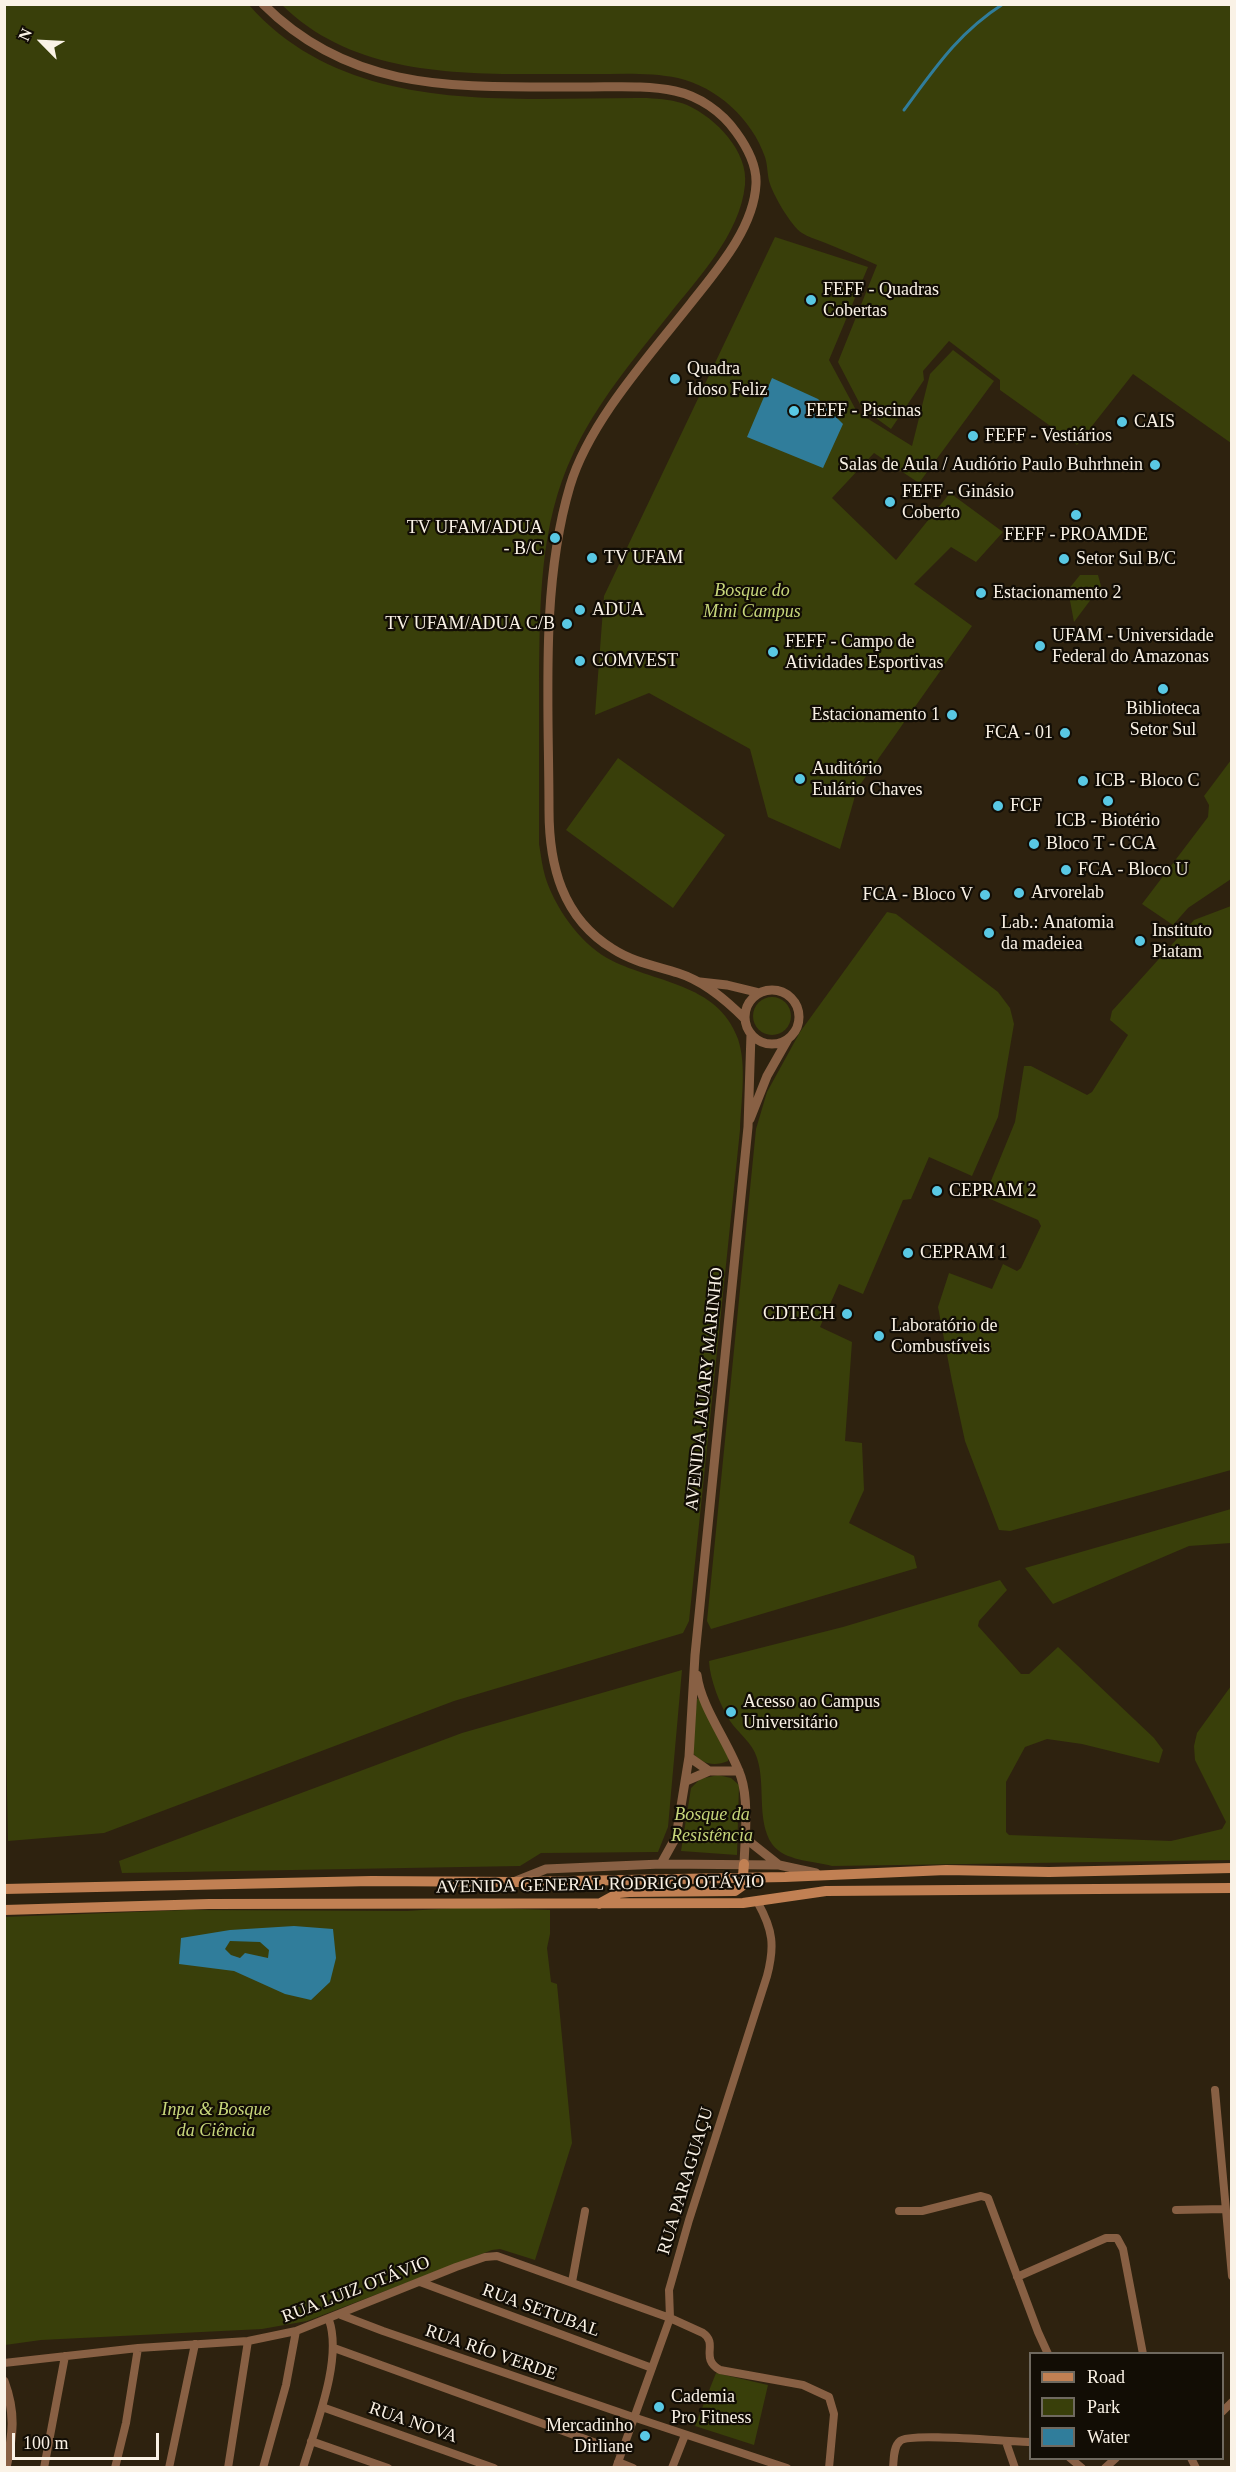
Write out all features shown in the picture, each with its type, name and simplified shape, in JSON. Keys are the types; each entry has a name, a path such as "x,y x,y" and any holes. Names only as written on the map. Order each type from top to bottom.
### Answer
{"main road":[{"path":"599,1904 619,1893 628,1892 735,1891 741,1886 744,1864"},
{"name":"AVENIDA GENERAL RODRIGO OTÁVIO","path":"4,1889 372,1881 515,1882 827,1876 946,1870 1049,1872 1232,1868"},
{"name":"AVENIDA GENERAL RODRIGO OTÁVIO","path":"4,1910 209,1904 758,1903 826,1891 1232,1888"}],"street":[{"path":"263,4 284,25 312,45 350,63 392,76 434,84 486,87 648,87 675,91 690,96 721,115 745,145 753,163 756,183 745,223 728,253 633,377 598,429 576,467 559,525 553,565 550,611 549,843 555,873 567,900 583,923 613,950 654,967 698,981 730,1004 745,1019 751,1034 765,1043 774,1044 789,1037 795,1031 799,1015 792,999 780,991 767,990 760,993 749,1004 745,1019"},
{"path":"698,981 760,993"},
{"name":"AVENIDA JAUARY MARINHO","path":"661,1864 676,1837 689,1757 695,1655 748,1127 751,1034"},
{"name":"AVENIDA JAUARY MARINHO","path":"748,1127 767,1076 789,1037"},
{"name":"AVENIDA JAUARY MARINHO","path":"695,1655 701,1693 726,1739 739,1771 744,1795 744,1864"},
{"path":"689,1757 709,1771"},
{"path":"686,1781 709,1771 739,1771"},
{"path":"745,1838 779,1865"},
{"name":"AVENIDA GENERAL RODRIGO OTÁVIO","path":"515,1882 546,1869 661,1864 779,1865 827,1876"},
{"name":"RUA PARAGUAÇU","path":"617,2465 670,2318 669,2290 771,1960 771,1930 758,1903"},
{"path":"1215,2090 1224,2209 1232,2276"},
{"path":"898,2211 922,2211 977,2197 988,2198 1003,2232 1017,2277 1047,2352"},
{"path":"1176,2210 1224,2209"},
{"path":"572,2282 585,2211"},
{"path":"1017,2277 1112,2238 1120,2242 1143,2352"},
{"name":"RUA LUIZ OTÁVIO","path":"4,2363 138,2348 248,2341 296,2331 329,2320 456,2267 485,2257 497,2256 670,2318 707,2336 710,2343 709,2359 711,2364 720,2370 803,2385 829,2397 834,2414 829,2468"},
{"name":"RUA SETUBAL","path":"420,2283 652,2368"},
{"name":"RUA RÍO VERDE","path":"341,2314 383,2331 787,2468"},
{"path":"303,2468 322,2407 334,2348 333,2332 329,2320"},
{"path":"263,2468 286,2385 296,2331"},
{"path":"228,2468 248,2341"},
{"path":"169,2468 195,2344"},
{"path":"116,2468 138,2348"},
{"path":"334,2348 621,2452"},
{"path":"44,2468 65,2356"},
{"path":"4,2381 12,2401 13,2423 6,2468"},
{"name":"RUA NOVA","path":"322,2407 494,2468"},
{"path":"672,2468 685,2435"},
{"path":"893,2468 896,2447 905,2438 1029,2442"},
{"path":"311,2441 388,2468"},
{"path":"1006,2442 1015,2468"},
{"path":"617,2465 633,2468"}],"green space":[{"path":"4,5 249,5 289,41 334,67 383,84 435,94 488,98 647,98 678,102 698,111 719,127 736,149 745,173 741,203 726,239 704,271 616,383 573,454 553,509 541,594 539,844 549,887 561,911 587,943 607,958 700,995 728,1020 741,1049 743,1084 740,1130 689,1621 683,1633 454,1701 104,1833 8,1841 4,1641"},
{"path":"282,5 1231,5 1231,443 1133,374 1077,445 1000,390 1000,380 949,341 923,371 924,380 891,429 862,408 838,362 877,265 807,236 793,224 772,189 767,164 759,143 742,118 719,97 692,82 657,75 470,73 388,62 350,49 314,31"},
{"name":"Bosque do Mini Campus","path":"775,237 868,267 829,360 857,412 912,446 930,374 953,350 994,381 919,483 874,453 832,498 896,560 950,493 1003,532 976,562 951,547 914,584 972,626 857,789 840,849 768,817 750,749 649,693 595,715 604,596"},
{"path":"1080,575 1098,575 1101,586 1074,622 1068,590"},
{"path":"618,758 725,835 673,908 566,830"},
{"path":"1231,760 1231,879 1188,908 1173,925 1142,904 1208,817 1209,805 1204,796"},
{"path":"1231,906 1231,1470 1010,1531 999,1530 965,1441 938,1307 949,1273 992,1289 1003,1264 1017,1271 1021,1268 1041,1226 1038,1220 988,1198 986,1193 1015,1122 1024,1066 1031,1066 1087,1095 1092,1092 1128,1035 1110,1020 1112,1011 1194,920"},
{"path":"887,912 896,914 998,992 1010,1008 1014,1024 998,1117 972,1176 929,1157 911,1199 903,1200 863,1294 839,1284 820,1327 852,1342 845,1441 862,1443 864,1490 849,1523 914,1556 917,1568 711,1629 707,1621 756,1129 767,1092 800,1032"},
{"path":"772,997 785,1003 791,1016 785,1029 772,1035 759,1029 753,1016 759,1003"},
{"path":"1231,1509 1231,1543 1189,1546 1053,1604 1025,1568"},
{"path":"1000,1580 1007,1590 979,1621 978,1626 1021,1674 1029,1674 1058,1647 1154,1738 1163,1750 1159,1763 1082,1744 1047,1739 1025,1747 1006,1782 1006,1832 1009,1835 1171,1841 1222,1829 1226,1822 1195,1760 1194,1746 1197,1733 1231,1686 1231,1860 832,1866 799,1860 777,1850 772,1844 764,1824 760,1768 757,1758 752,1747 730,1721 723,1708 713,1684 709,1661 843,1627"},
{"path":"682,1670 668,1827 658,1852 541,1853 520,1866 122,1873 119,1861 462,1733"},
{"name":"Bosque da Resistência","path":"701,1698 729,1754 728,1761 718,1764 708,1763 699,1759 691,1751 697,1699"},
{"name":"Bosque da Resistência","path":"718,1775 731,1778 739,1785 737,1855 681,1851 691,1788 700,1779"},
{"name":"Inpa & Bosque da Ciência","path":"469,1907 550,1910 550,1934 547,1948 551,1982 557,1984 572,2143 535,2260 500,2249 492,2250 307,2321 262,2329 41,2340 5,2345 4,1917 186,1910 407,1911"},
{"path":"716,2373 768,2385 754,2445 695,2426"}],"water":[{"name":"FEFF - Piscinas","path":"772,378 818,399 843,424 823,468 747,437"},
{"path":"294,1926 333,1929 336,1958 330,1982 311,2000 285,1994 234,1971 179,1964 181,1938 230,1930","holes":["230,1941 260,1942 269,1950 268,1958 245,1953 240,1958 231,1955 225,1949"]}],"waterway":[{"path":"904,110 960,39 1003,4"}],"place":[{"name":"FEFF - Quadras Cobertas","path":"811,300"},
{"name":"Quadra Idoso Feliz","path":"675,379"},
{"name":"FEFF - Piscinas","path":"794,411"},
{"name":"CAIS","path":"1122,422"},
{"name":"FEFF - Vestiários","path":"973,436"},
{"name":"Salas de Aula / Audiório Paulo Buhrhnein","path":"1155,465"},
{"name":"FEFF - Ginásio Coberto","path":"890,502"},
{"name":"FEFF - PROAMDE","path":"1076,515"},
{"name":"TV UFAM/ADUA - B/C","path":"555,538"},
{"name":"TV UFAM","path":"592,558"},
{"name":"Setor Sul B/C","path":"1064,559"},
{"name":"Estacionamento 2","path":"981,593"},
{"name":"ADUA","path":"580,610"},
{"name":"TV UFAM/ADUA C/B","path":"567,624"},
{"name":"UFAM - Universidade Federal do Amazonas","path":"1040,646"},
{"name":"FEFF - Campo de Atividades Esportivas","path":"773,652"},
{"name":"COMVEST","path":"580,661"},
{"name":"Biblioteca Setor Sul","path":"1163,689"},
{"name":"Estacionamento 1","path":"952,715"},
{"name":"FCA - 01","path":"1065,733"},
{"name":"Auditório Eulário Chaves","path":"800,779"},
{"name":"ICB - Bloco C","path":"1083,781"},
{"name":"ICB - Biotério","path":"1108,801"},
{"name":"FCF","path":"998,806"},
{"name":"Bloco T - CCA","path":"1034,844"},
{"name":"FCA - Bloco U","path":"1066,870"},
{"name":"Arvorelab","path":"1019,893"},
{"name":"FCA - Bloco V","path":"985,895"},
{"name":"Lab.: Anatomia da madeiea","path":"989,933"},
{"name":"Instituto Piatam","path":"1140,941"},
{"name":"CEPRAM 2","path":"937,1191"},
{"name":"CEPRAM 1","path":"908,1253"},
{"name":"CDTECH","path":"847,1314"},
{"name":"Laboratório de Combustíveis","path":"879,1336"},
{"name":"Acesso ao Campus Universitário","path":"731,1712"},
{"name":"Cademia Pro Fitness","path":"659,2407"},
{"name":"Mercadinho Dirliane","path":"645,2436"}]}
